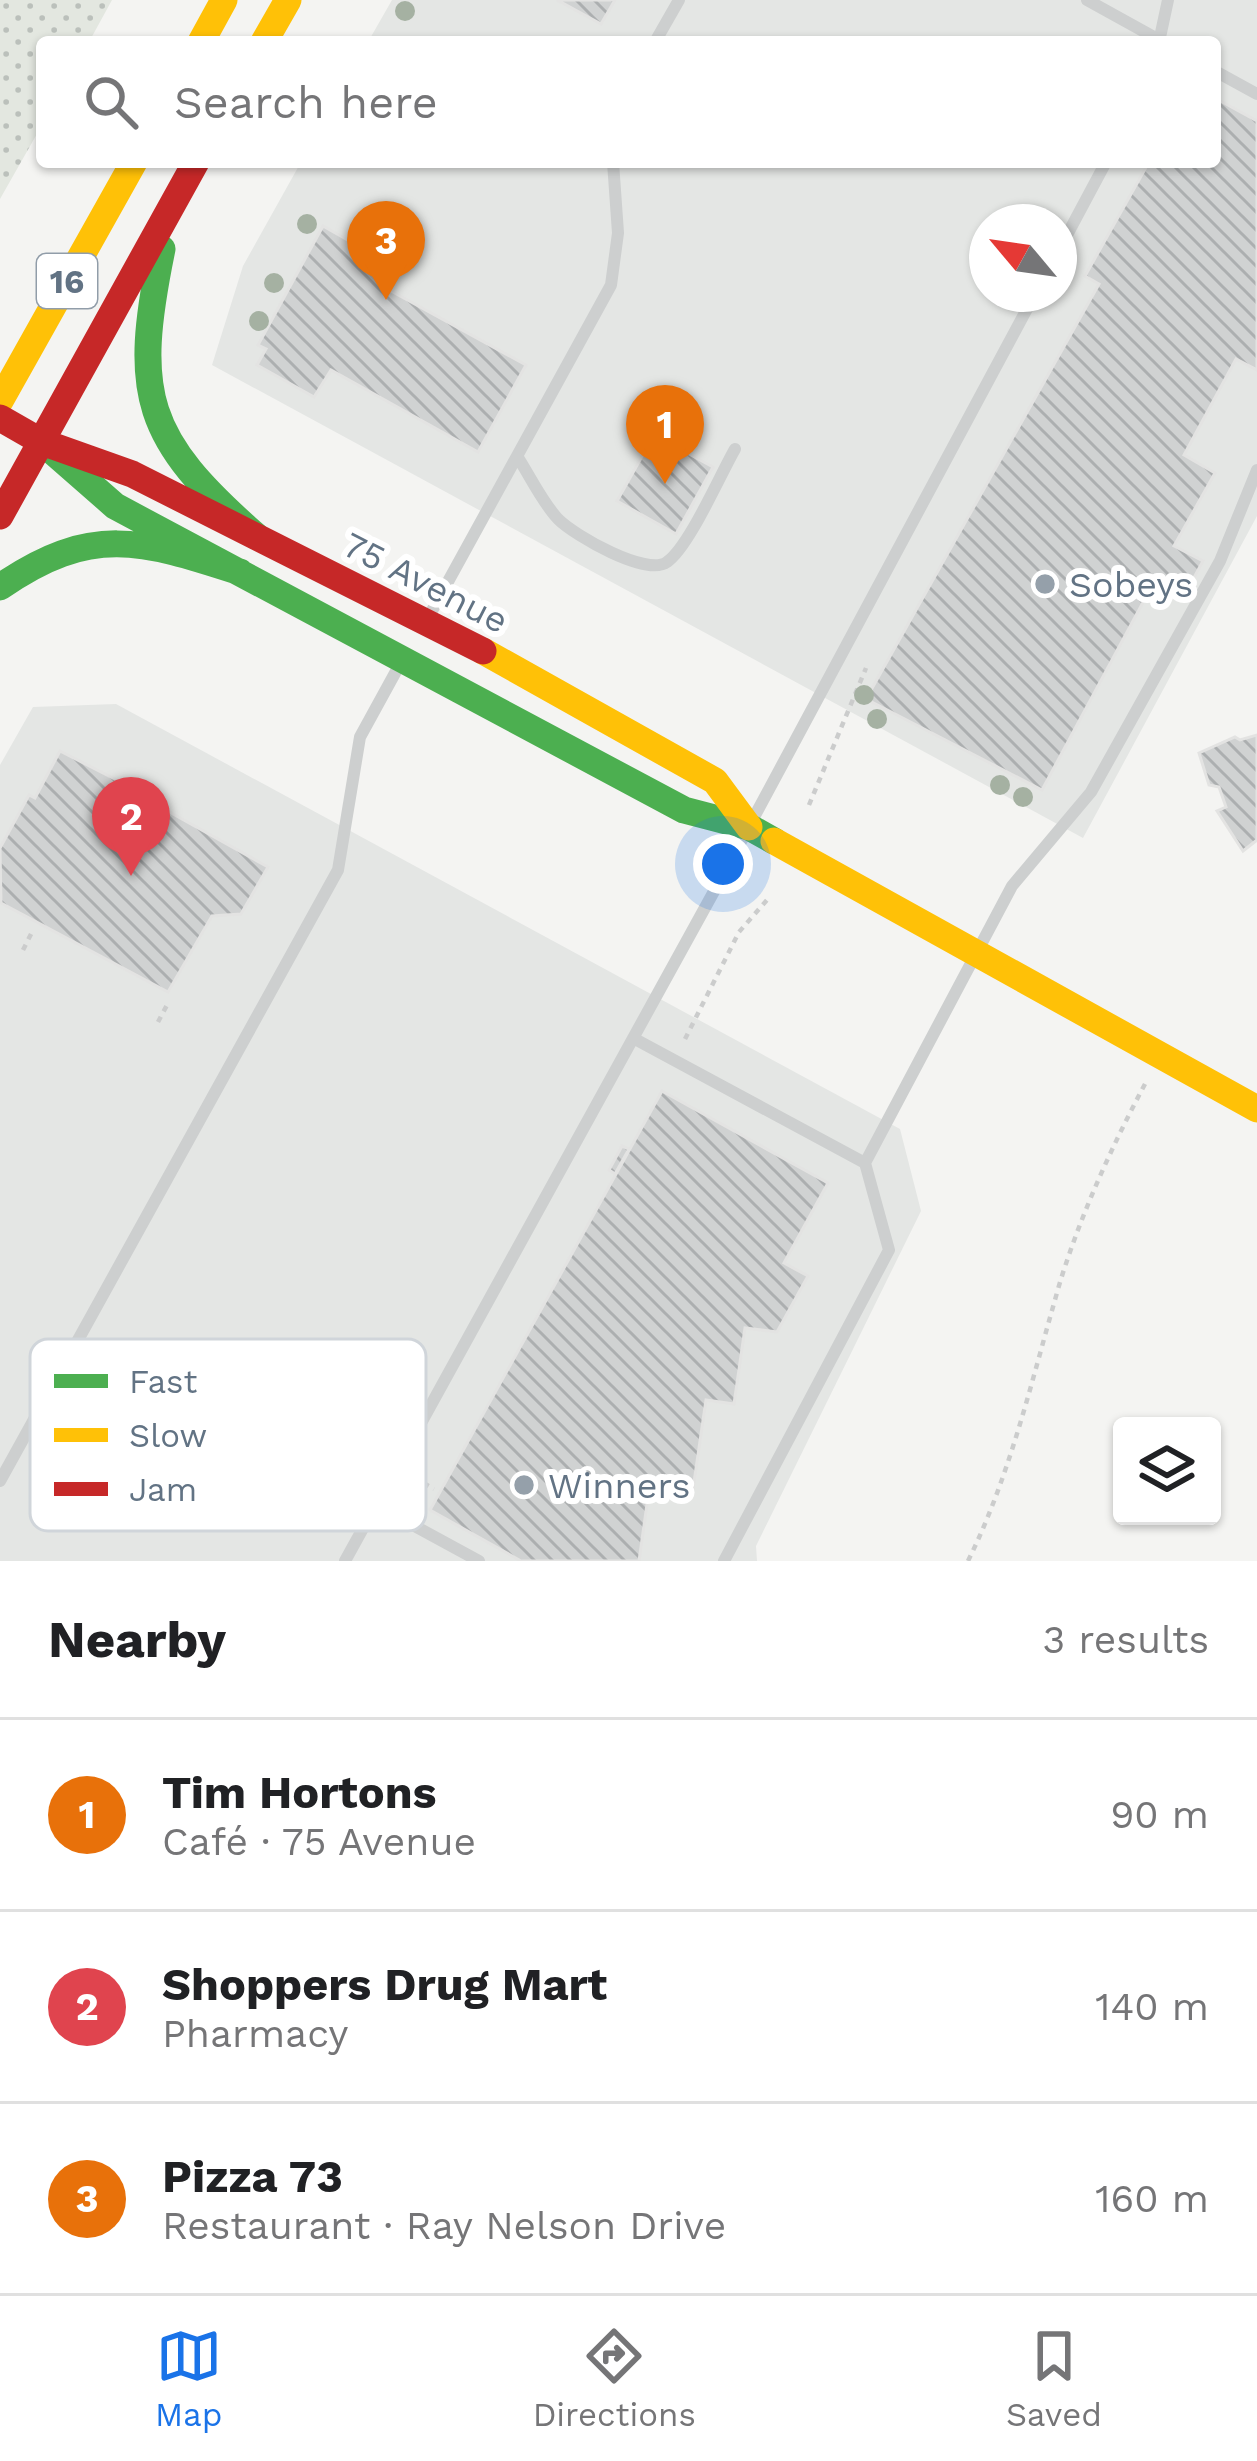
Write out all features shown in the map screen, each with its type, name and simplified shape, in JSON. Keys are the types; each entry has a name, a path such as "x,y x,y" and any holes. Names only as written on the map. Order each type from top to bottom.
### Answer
{"main road":[{"path":"204,36 224,0"},
{"path":"267,36 288,0"},
{"name":"16","path":"0,400 131,168"},
{"name":"16","path":"0,516 193,168"},
{"path":"171,206 147,320 150,396 183,465 256,536"},
{"name":"75 Avenue","path":"0,418 42,442 132,474 427,619 715,781 749,827"},
{"name":"75 Avenue","path":"42,442 115,506 684,810 749,827 1257,1109"},
{"path":"0,586 69,546 116,539 162,546 240,572"}],"lane":[{"path":"658,36 679,0"},
{"path":"1087,0 1151,36"},
{"path":"1161,36 1168,0"},
{"path":"1221,74 1257,94"},
{"path":"427,619 611,285 618,233 613,168"},
{"path":"1077,216 1103,168"},
{"path":"426,1413 1025,312"},
{"path":"517,456 560,521 631,562 650,567 665,565 680,549 734,449"},
{"path":"724,1561 889,1250 865,1163 1012,886 1090,792 1220,561 1257,470"},
{"path":"79,1339 338,870 359,737 402,660"},
{"path":"633,1038 865,1163"},
{"path":"0,1481 30,1427"},
{"path":"345,1561 361,1531"},
{"path":"425,1531 479,1561"}],"path":[{"path":"809,805 866,668"},
{"path":"685,1039 739,932 767,900"},
{"path":"23,950 32,932"},
{"path":"158,1022 167,1005"},
{"path":"968,1561 1018,1430 1063,1274 1116,1138 1160,1055"}],"shaded area":[{"path":"0,0 112,0 92,36 36,36 36,136 0,199"},
{"path":"392,0 1257,0 1257,516 1083,838 212,365 243,266 298,168 1221,168 1221,36 371,36"},
{"path":"116,704 900,1129 921,1211 756,1546 757,1561 0,1561 0,765 33,707"}],"building":[{"path":"557,0 615,0 601,24"},
{"path":"1221,101 1257,121 1257,370 1236,359 1184,455 1215,473 1174,546 1203,561 1184,596 1155,580 1042,790 866,699 1099,284 1085,276 1146,168 1221,168"},
{"path":"323,226 376,256 383,279 380,285 526,365 478,452 331,370 314,397 257,365 266,349 258,345"},
{"path":"654,435 713,467 676,534 617,501"},
{"path":"1257,735 1257,840 1243,851 1217,811 1226,807 1219,787 1209,785 1199,753 1235,737"},
{"path":"60,751 150,797 148,800 268,867 241,914 212,916 168,992 1,903 0,848"},
{"path":"662,1091 828,1183 784,1263 808,1276 777,1332 745,1328 734,1404 706,1400 692,1496 649,1490 639,1561 521,1561 430,1510"},
{"path":"622,1146 629,1149 615,1174 609,1170"}],"traffic: fast":[{"path":"162,249 148,342 156,410 169,441 190,470 256,536"},
{"path":"42,442 115,506 684,810 749,827 774,841"},
{"path":"0,587 62,554 117,544 174,552 240,572"}],"traffic: slow":[{"path":"204,36 224,0"},
{"path":"267,36 288,0"},
{"path":"0,401 131,168"},
{"path":"483,651 715,781 749,827"},
{"path":"774,841 1257,1109"}],"traffic: jam":[{"path":"0,516 193,168"},
{"path":"0,418 42,442 132,474 483,651"}],"place":[{"name":"Pizza 73","path":"386,300"},
{"name":"Tim Hortons","path":"665,484"},
{"name":"Sobeys","path":"1045,584"},
{"name":"Shoppers Drug Mart","path":"131,876"},
{"name":"Winners","path":"524,1485"}]}
